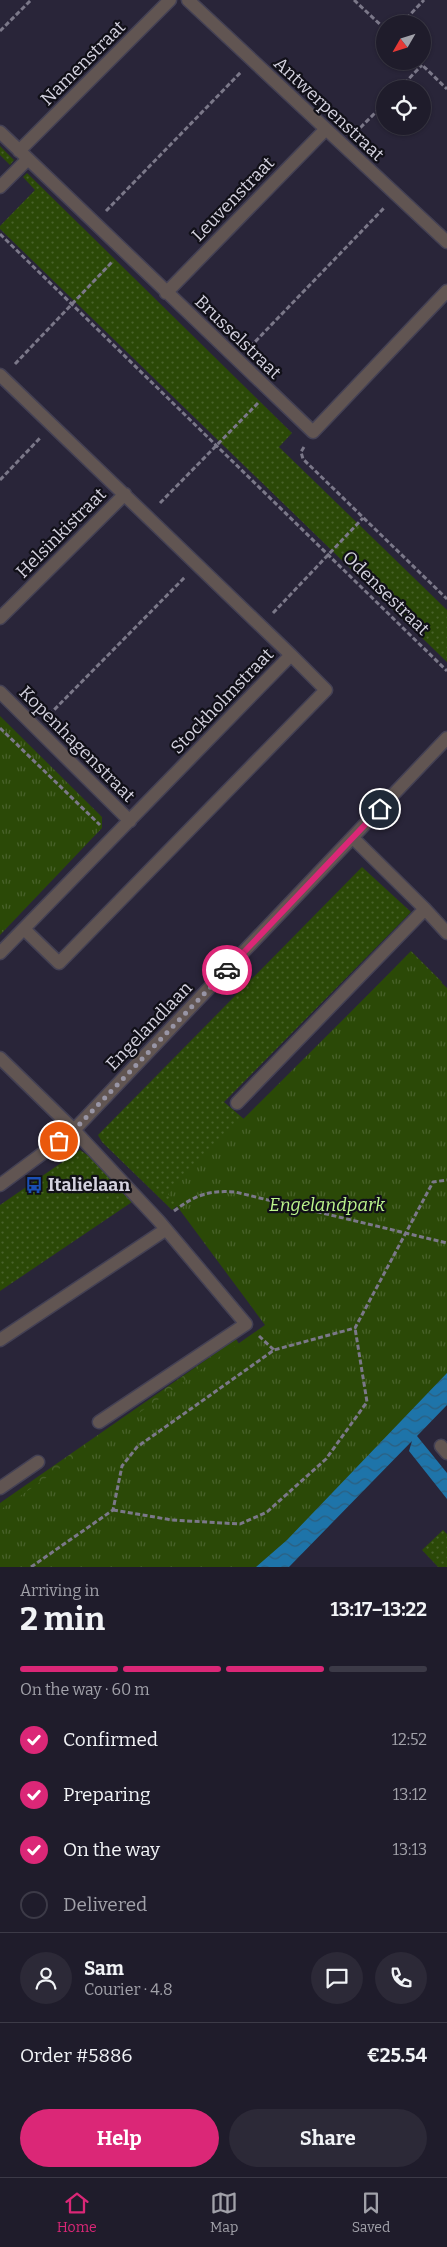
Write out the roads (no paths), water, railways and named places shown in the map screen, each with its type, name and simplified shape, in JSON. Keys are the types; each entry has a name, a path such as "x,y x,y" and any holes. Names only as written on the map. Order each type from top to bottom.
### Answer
{"street":[{"name":"Namenstraat","path":"0,187 24,155 170,0"},
{"name":"Antwerpenstraat","path":"188,0 342,146 447,242"},
{"name":"Leuvenstraat","path":"166,292 325,130"},
{"name":"Brusselstraat","path":"0,132 313,432 447,291"},
{"name":"Stockholmstraat","path":"0,953 291,655 1,376"},
{"name":"Helsinkistraat","path":"0,618 125,494"},
{"path":"24,929 59,963 326,690 291,655"},
{"name":"Kopenhagenstraat","path":"0,692 130,820"},
{"name":"Engelandlaan","path":"0,1185 74,1130 447,738"},
{"path":"353,838 426,909 447,933"},
{"path":"237,1103 426,909"},
{"path":"0,1058 74,1130 162,1226 246,1324 99,1422"},
{"path":"0,1340 162,1226"},
{"path":"0,1488 38,1462"}],"water":[{"path":"447,1373 447,1405 417,1436 447,1473 447,1499 409,1451 412,1441 289,1567 256,1567 287,1540"}],"place":[{"name":"Italielaan","path":"34,1185"}],"park label":[{"name":"Engelandpark","path":"327,1205"}]}
